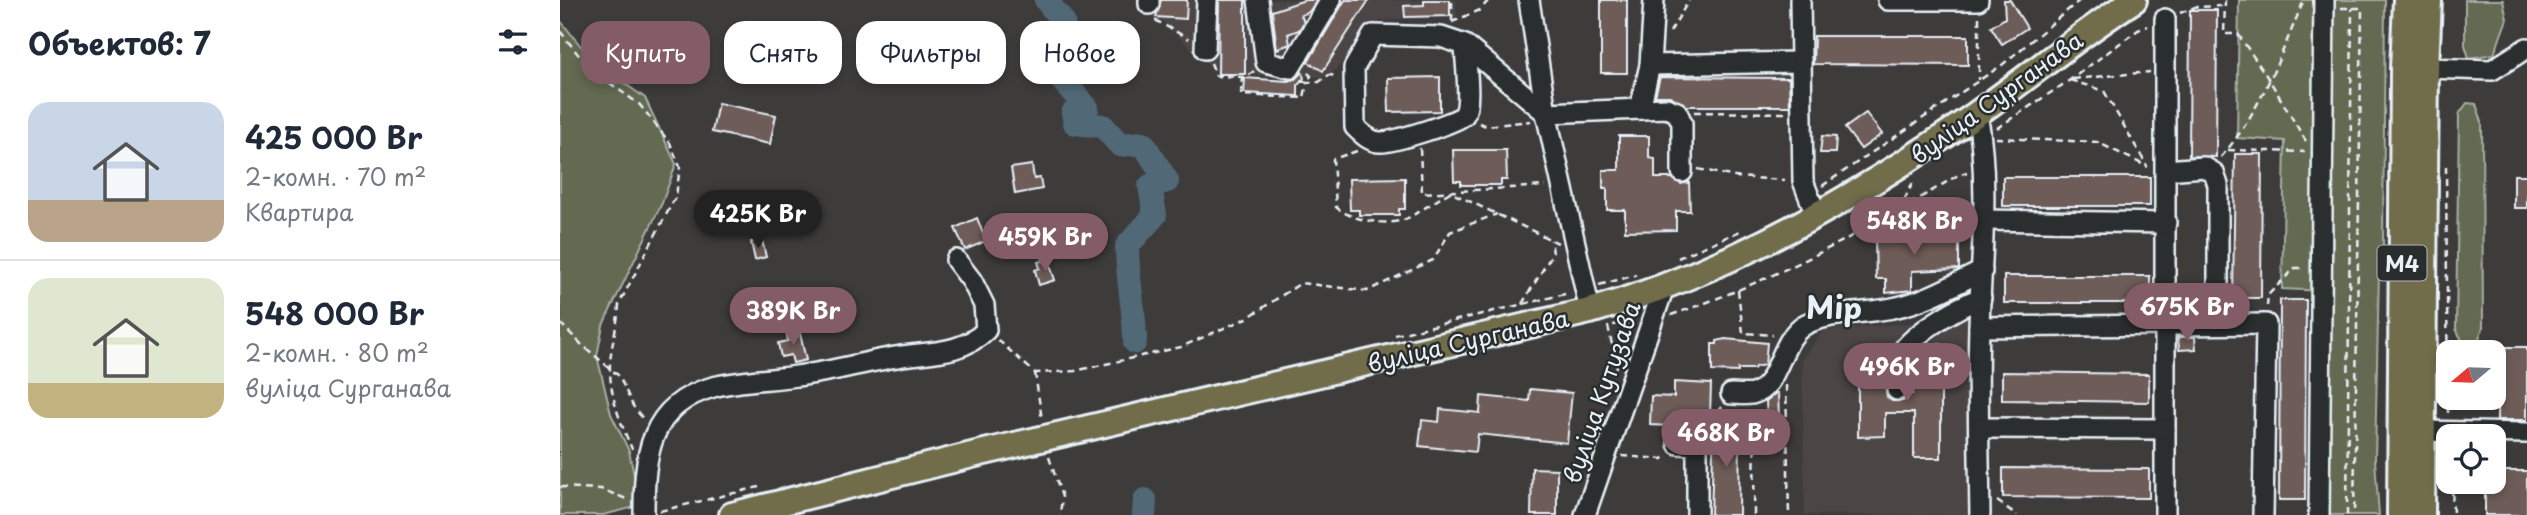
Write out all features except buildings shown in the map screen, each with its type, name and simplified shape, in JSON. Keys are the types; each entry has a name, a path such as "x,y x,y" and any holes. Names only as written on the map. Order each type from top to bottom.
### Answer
{"main road":[{"name":"вуліца Сурганава","path":"732,515 976,454 1595,309 1664,286 1809,197 1870,186 1978,113 2134,0"},
{"name":"М4","path":"2422,515 2421,431 2429,0"},
{"name":"М4","path":"2400,515 2403,4"}],"street":[{"path":"1205,49 1207,0"},
{"path":"1262,1 1266,62 1290,68 1331,0"},
{"path":"1529,0 1547,116 1577,252 1595,309"},
{"path":"1640,109 1650,65 1654,0"},
{"path":"1800,0 1801,113 1809,197"},
{"path":"1888,0 1978,0"},
{"path":"2319,515 2323,4"},
{"path":"2165,19 2165,515"},
{"path":"1461,43 1468,107 1463,117 1452,123 1381,143 1365,137 1355,127 1354,68 1373,36 1441,37 1461,43 1547,116 1666,108 1677,112 1682,122 1682,169"},
{"path":"2426,68 2492,70 2527,48"},
{"path":"1650,65 1800,62"},
{"path":"1978,113 1982,138 1984,220 1979,327 1980,515"},
{"path":"2166,170 2204,167 2214,173 2218,185 2218,324"},
{"path":"1984,220 2166,223"},
{"path":"644,513 650,448 660,422 676,404 712,387 811,374 874,360 958,348 978,339 986,330 985,304 956,260"},
{"path":"1731,394 1755,394 1772,380 1777,363 1794,332 1808,323 1898,307 1925,298 1982,271"},
{"name":"вуліца Кутузава","path":"1585,515 1664,286"},
{"path":"1897,390 1899,357 1911,340 1958,308 1981,298"},
{"path":"1979,327 2266,324 2263,515"},
{"path":"1979,428 2165,429"},
{"path":"2421,431 2436,432"},
{"path":"2506,433 2527,433"},
{"path":"1678,444 1697,445 1697,515"}],"path":[{"path":"1452,0 1452,22 1461,43"},
{"path":"1452,22 1480,10 1489,0"},
{"path":"1978,0 1979,80"},
{"path":"1682,169 1735,177 1809,197 2002,65 2080,0"},
{"path":"2225,0 2224,34 2238,34 2270,81 2312,152 2228,149"},
{"path":"2209,170 2228,149 2270,81 2304,0"},
{"path":"2323,4 2362,8 2354,515"},
{"path":"1982,138 2070,80 2138,30 2195,7 2224,6"},
{"path":"2347,515 2353,8"},
{"path":"560,31 588,68 640,104 670,143 680,167 676,196 619,304 611,367 611,390 619,419 645,481"},
{"path":"2070,80 2166,70"},
{"path":"1242,76 1241,95 1304,99 1307,82 1319,82 1329,75 1354,80"},
{"path":"1982,138 2097,142 2148,167 2104,91 2070,80"},
{"path":"1677,112 1801,113"},
{"path":"1463,117 1486,126 1547,116"},
{"path":"1420,132 1422,194 1562,184"},
{"path":"1381,143 1333,159 1336,207 1344,214 1370,221 1403,221 1450,192"},
{"path":"2446,166 2448,424"},
{"path":"1624,323 1651,321 1700,305 1789,268 1899,211 1958,175 1982,169"},
{"path":"1899,211 1912,182 1920,175"},
{"path":"1450,192 1577,252"},
{"path":"1035,373 1075,371 1181,347 1247,318 1301,283 1367,291 1433,260 1450,232 1497,214"},
{"path":"1676,259 1750,227"},
{"path":"1522,304 1553,253 1551,240"},
{"path":"2266,324 2268,295 2295,268 2320,269"},
{"path":"1389,337 1522,304 1595,309 1639,274"},
{"path":"1595,309 1616,368"},
{"path":"560,323 619,376 633,406 655,433"},
{"path":"986,330 1035,373 1042,420"},
{"path":"1754,515 1755,394"},
{"path":"1706,429 1715,417"},
{"path":"1604,455 1663,459 1678,444"},
{"path":"1049,457 1062,497 1060,515"},
{"path":"560,487 601,489 644,513 764,486"},
{"path":"2452,494 2453,515"},
{"path":"1990,496 2017,515"}],"shaded area":[{"path":"1140,0 1456,0 1457,17 1381,20 1329,77 1218,74"},
{"path":"1975,289 1974,515 1805,515 1802,359 1824,330 1920,322 1966,291"}],"green space":[{"path":"2239,0 2385,0 2383,246 2379,271 2375,460 2379,515 2325,515 2326,291 2282,289 2285,141 2237,138"},
{"path":"2465,0 2503,0 2507,19 2494,54 2469,58 2465,45"},
{"path":"560,20 581,46 581,84 625,84 645,98 676,164 662,203 603,325 597,356 611,414 629,451 634,475 635,507 603,515 560,515"},
{"path":"2467,103 2476,104 2482,122 2483,327 2478,340 2462,340 2456,329 2459,114"}],"waterway":[{"path":"1046,0 1063,22 1065,38 1055,45 1062,80 1087,108 1073,113 1075,123 1103,126 1120,145 1143,143 1167,181 1150,186 1155,215 1127,246 1135,342"},
{"path":"1144,515 1145,500"}],"district":[{"name":"Мір","path":"1834,306"}]}
